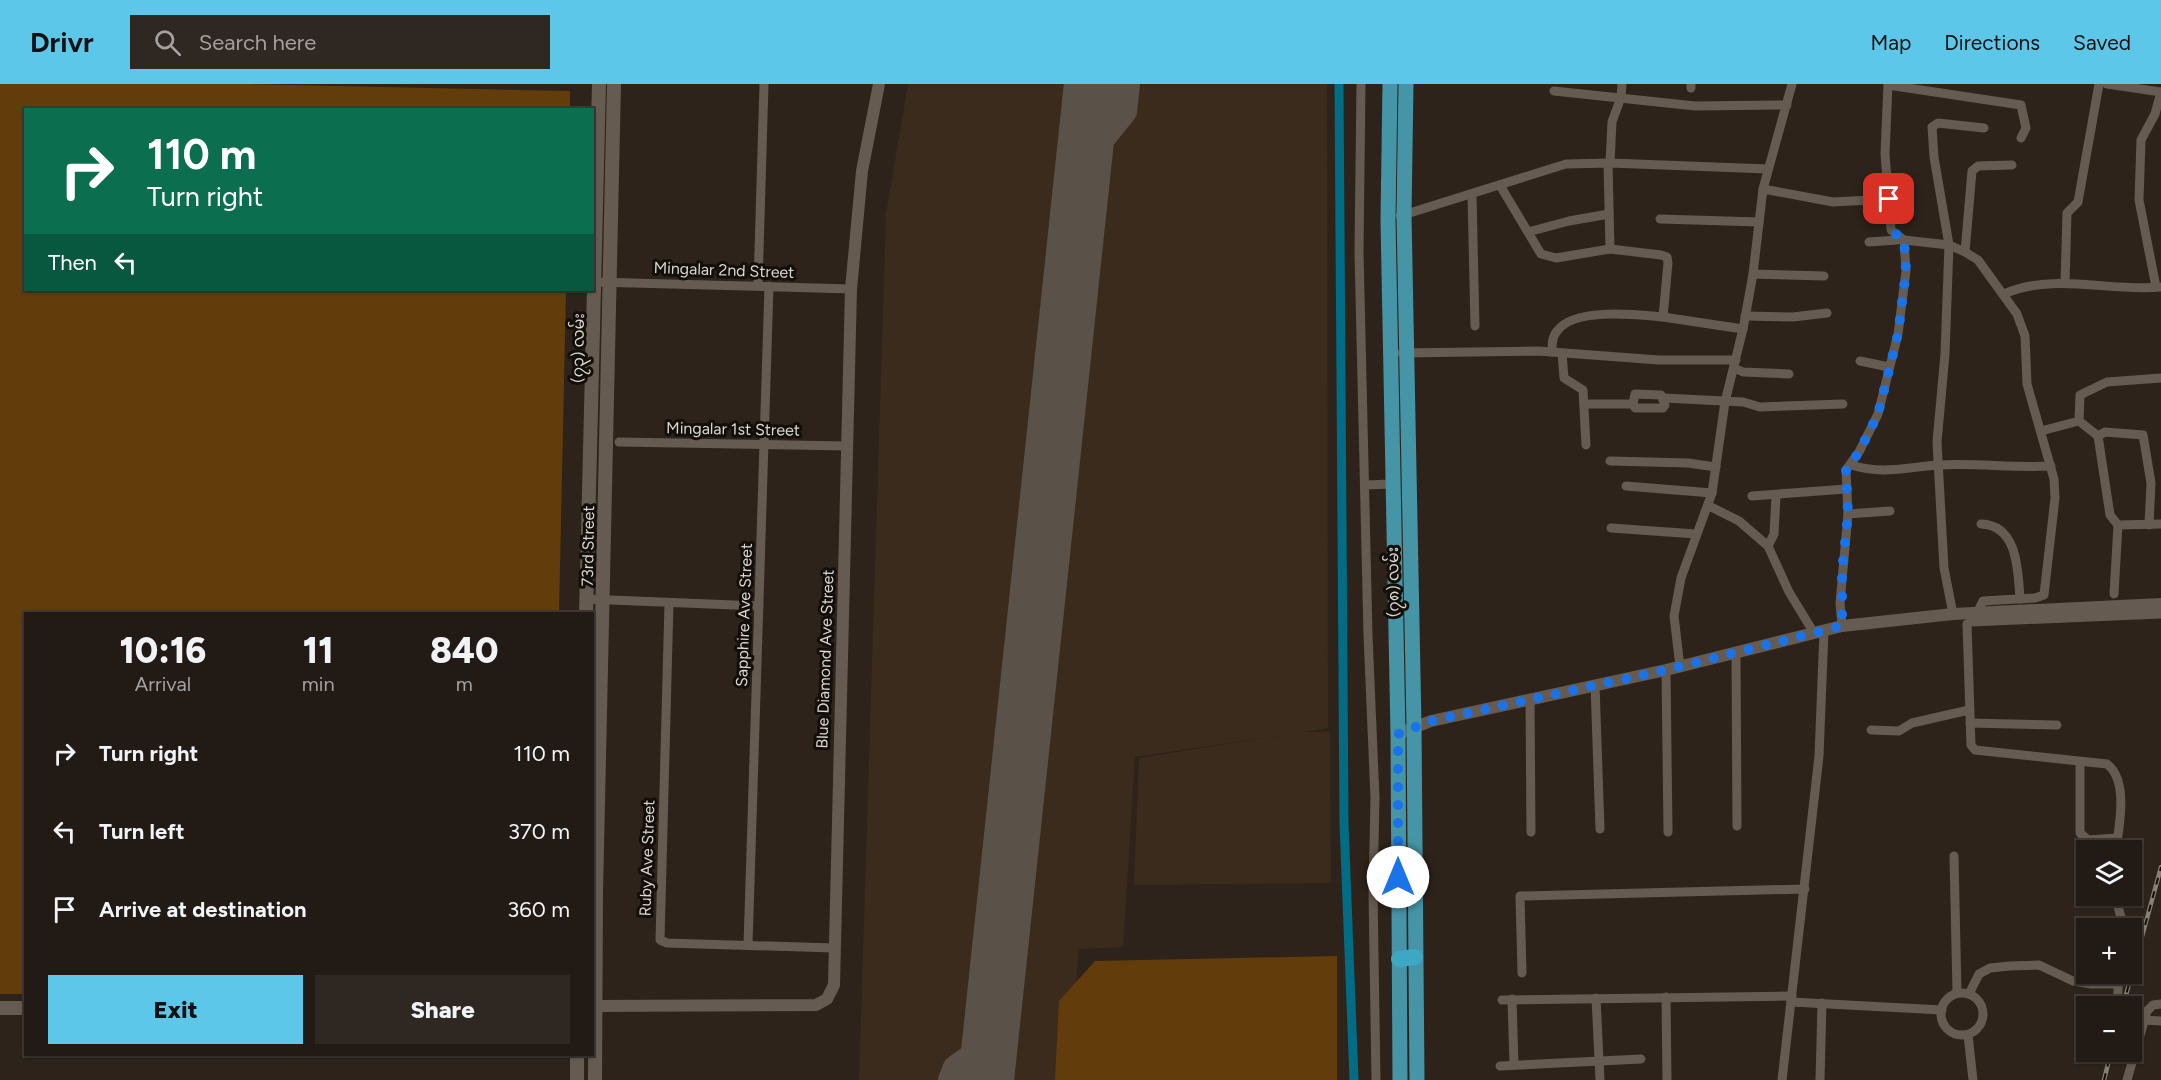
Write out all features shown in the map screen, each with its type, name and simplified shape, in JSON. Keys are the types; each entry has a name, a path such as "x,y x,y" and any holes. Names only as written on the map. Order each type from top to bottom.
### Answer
{"highway":[{"path":"1398,863 1415,862"}],"main road":[{"name":"(၇၃) လမ်း","path":"586,606 596,282 599,84"},
{"name":"73rd Street","path":"595,1080 594,892 614,84"},
{"name":"(၇၈) လမ်း","path":"1390,84 1389,353 1398,734 1398,863 1417,1080"},
{"name":"(၇၈) လမ်း","path":"1400,1080 1415,862 1404,215 1406,84"},
{"path":"0,1008 24,1008"},
{"path":"577,1056 577,1080"}],"street":[{"path":"758,285 764,84"},
{"name":"Blue Diamond Ave Street","path":"594,1006 816,1005 827,999 834,985 851,288 862,171 879,84"},
{"path":"1361,84 1359,252 1375,798 1373,891 1376,1080"},
{"path":"1610,249 1609,163 1612,122 1621,97 1622,84"},
{"path":"1680,667 1674,615 1681,578 1712,493 1725,402 1735,364 1737,344 1743,329 1763,189 1792,84"},
{"path":"2065,283 2067,213 2078,202 2099,84"},
{"path":"2004,294 2022,286 2065,283 2123,288 2158,287 2139,200 2142,140 2155,114 2161,92 2107,84"},
{"path":"1842,626 1842,571 1848,514 1846,470 1851,465 1878,414 1898,334 1906,271 1902,239 1891,230 1885,154 1888,85 1928,87 2021,105 2026,128 2021,138"},
{"path":"1554,91 1569,88 1695,106 1787,105"},
{"path":"1953,614 1944,568 1937,465 1949,244 1934,157 1932,127 1938,123 1984,128"},
{"path":"1388,220 1501,187 1566,164 1609,163 1768,169"},
{"path":"1965,252 1972,171 1978,166 2012,165"},
{"path":"1501,187 1541,254 1550,258 1610,249 1666,257 1663,317"},
{"path":"1763,189 1833,202 1889,199"},
{"path":"1472,195 1475,326"},
{"path":"1528,232 1569,221 1609,214"},
{"path":"1660,219 1759,222"},
{"path":"1869,242 1902,239 1949,244 1965,252 1977,260 2004,294 2017,314 2025,336 2027,384 2051,466 2055,498 2044,595 1983,601 1977,613"},
{"path":"1752,274 1824,276"},
{"name":"Mingalar 2nd Street","path":"596,282 851,288"},
{"name":"Sapphire Ave Street","path":"748,945 770,286"},
{"path":"1745,316 1793,317 1827,313"},
{"path":"1586,445 1584,404 1580,386 1563,378 1552,338 1558,328 1569,322 1616,314 1663,317 1743,329"},
{"path":"1389,353 1470,350 1557,352 1735,364 1743,372 1789,374"},
{"path":"1860,361 1888,367"},
{"path":"2079,421 2080,395 2088,389 2107,382 2161,378"},
{"path":"1584,404 1633,404 1634,408 1663,408 1664,398 1760,407 1844,404"},
{"path":"2041,431 2079,421"},
{"path":"2079,421 2098,436 2110,515 2118,525 2114,594"},
{"path":"2098,436 2106,432 2143,435 2156,486 2149,525"},
{"name":"Mingalar 1st Street","path":"619,442 848,446"},
{"path":"1610,462 1671,462 1716,467"},
{"path":"1851,465 1889,472 1937,465 1972,464 2010,468 2051,466"},
{"path":"1365,485 1392,484"},
{"path":"1626,486 1712,493"},
{"path":"1752,496 1846,489"},
{"path":"1768,546 1774,534 1776,496"},
{"path":"1709,506 1739,521 1768,546 1789,592 1819,632 1819,756 1782,1080"},
{"path":"1848,514 1890,511"},
{"path":"1981,524 1993,525 2003,532 2011,543 2020,599"},
{"path":"2118,525 2161,524"},
{"path":"1611,528 1696,534"},
{"path":"586,606 603,600 759,606"},
{"name":"Ruby Ave Street","path":"669,603 660,938 667,943 834,948"},
{"path":"1398,734 1414,726 1736,654 1842,626 1953,614 2161,604"},
{"path":"2080,762 2080,833 2088,840 2117,838 2120,790 2115,771 2107,764 1975,750 1971,745 1967,624 1969,622 2161,614"},
{"path":"1736,654 1737,826"},
{"path":"1666,670 1668,832"},
{"path":"1595,685 1600,829"},
{"path":"1530,699 1531,832"},
{"path":"1872,730 1899,731 1912,723 1969,710"},
{"path":"1970,723 2057,725"},
{"path":"1954,856 1957,993"},
{"path":"1522,973 1520,896 1805,889"},
{"path":"1969,994 1979,974 1990,968 2039,965 2076,982"},
{"path":"2116,984 2116,996"},
{"path":"1957,993 1969,994 1981,1005 1983,1013 1978,1028 1968,1035 1955,1034 1943,1023 1941,1010 1946,999 1957,993"},
{"path":"1514,1065 1507,1000 1666,997 1791,999 1941,1010"},
{"path":"1666,997 1667,1080"},
{"path":"1596,998 1600,1080"},
{"path":"1820,1080 1822,1003"},
{"path":"2127,1080 2147,1011 2153,1005 2161,1004"},
{"path":"2144,1020 2161,1021"},
{"path":"1968,1035 1973,1080"},
{"path":"1500,1066 1641,1059"}],"shaded area":[{"path":"0,84 248,84 570,91 570,108 24,108 24,291 566,291 559,612 24,612 24,994 0,994"},
{"path":"908,84 1327,84 1328,728 1304,732 1330,732 1331,883 1134,885 1139,758 1290,734 1135,757 1123,947 1079,949 1068,1080 859,1080 886,214"},
{"path":"1337,956 1337,1080 1055,1080 1059,1001 1095,961"}],"waterway":[{"path":"1339,84 1344,823 1354,1080"}],"taxiway":[{"path":"1083,165 1126,112 1129,84"},
{"path":"949,1080 954,1067 990,1041"}],"runway":[{"path":"986,1080 1092,84"}],"railway":[{"path":"2126,996 2161,867"},
{"path":"2104,1080 2108,1062"}],"route":[{"path":"1398,877 1398,734 1431,721 1736,654 1842,626 1840,603 1848,525 1846,470 1859,452 1878,414 1902,310 1906,271 1904,240 1891,230 1889,199"}]}
